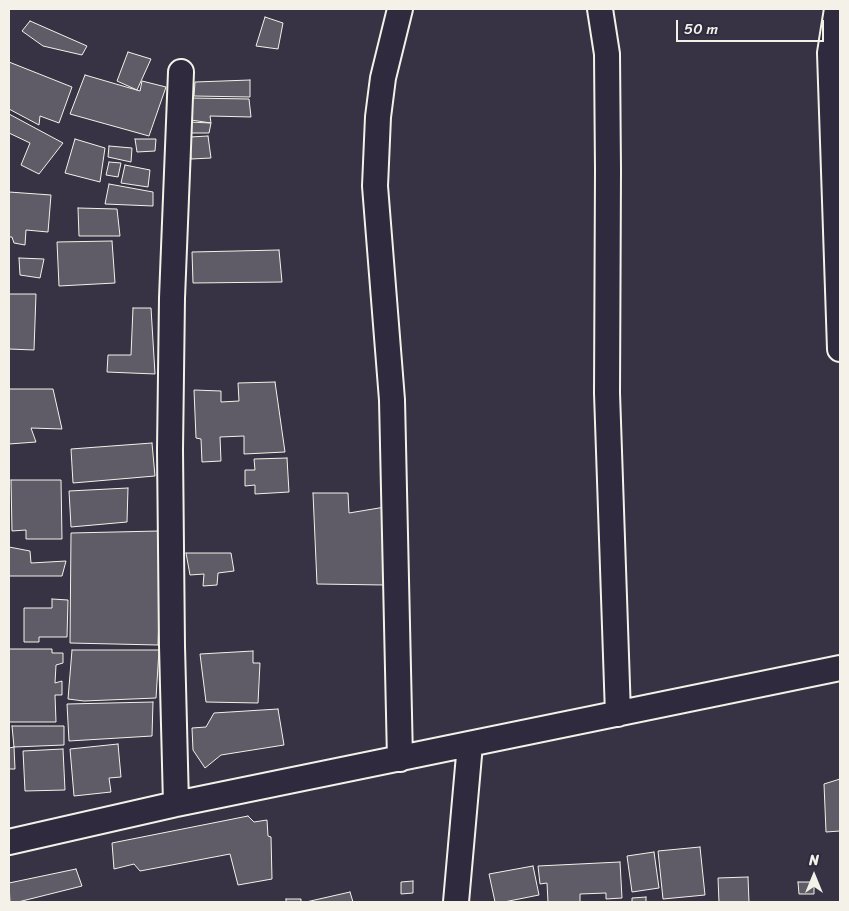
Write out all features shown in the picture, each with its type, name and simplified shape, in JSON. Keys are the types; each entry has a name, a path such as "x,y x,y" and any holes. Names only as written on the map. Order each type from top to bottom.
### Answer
{"street":[{"path":"400,9 383,78 378,117 375,186 392,400 400,759"},
{"path":"600,9 607,54 608,393 618,714"},
{"path":"837,9 830,53 840,349"},
{"path":"176,804 170,450 172,298 181,72"},
{"path":"9,842 176,804 840,668"},
{"path":"456,902 470,744"}],"building":[{"path":"265,17 283,23 278,49 256,46"},
{"path":"30,21 87,46 82,55 43,46 22,31"},
{"path":"128,52 151,59 137,90 117,81"},
{"path":"9,62 72,87 59,123 40,116 39,125 9,109"},
{"path":"85,75 140,91 142,81 166,87 149,136 70,114"},
{"path":"250,80 250,97 194,96 195,82"},
{"path":"192,98 249,99 251,117 210,116 211,123 191,120"},
{"path":"9,114 63,143 39,174 21,165 30,143 9,133"},
{"path":"189,122 211,123 209,133 189,133"},
{"path":"208,136 211,158 191,159 190,137"},
{"path":"75,139 105,148 100,182 65,173"},
{"path":"135,139 156,139 155,151 137,152"},
{"path":"109,146 132,148 131,162 108,157"},
{"path":"109,162 121,163 118,177 106,175"},
{"path":"125,165 150,170 148,187 121,183"},
{"path":"109,184 153,192 153,206 105,204"},
{"path":"9,192 51,195 48,232 26,230 25,245 14,243 12,237 9,237"},
{"path":"78,208 117,209 120,236 79,236"},
{"path":"112,241 115,283 59,286 57,242"},
{"path":"279,250 282,282 193,283 192,252"},
{"path":"19,258 44,259 40,278 20,275"},
{"path":"9,294 36,294 34,350 9,349"},
{"path":"133,308 151,308 155,374 107,372 108,355 131,355"},
{"path":"275,382 285,452 244,454 244,436 220,437 221,461 202,462 201,439 196,438 194,390 221,391 221,402 239,401 238,383"},
{"path":"9,389 53,389 62,429 31,428 36,442 9,444"},
{"path":"152,443 155,476 73,483 71,449"},
{"path":"287,458 289,492 255,494 255,485 245,486 245,470 255,470 254,459"},
{"path":"11,480 61,480 62,539 26,539 26,530 12,531"},
{"path":"128,488 127,522 71,527 69,491"},
{"path":"313,493 348,493 349,513 385,507 385,585 317,584"},
{"path":"159,531 161,557 158,645 70,643 71,533"},
{"path":"9,547 30,551 31,563 66,561 62,576 9,576"},
{"path":"186,553 231,553 234,571 218,573 217,585 203,586 204,574 190,575"},
{"path":"52,599 68,600 67,637 39,637 39,642 24,642 24,608 52,608"},
{"path":"9,649 52,649 52,653 63,653 63,663 56,665 55,683 62,681 62,695 55,695 56,722 9,722"},
{"path":"72,650 159,650 156,698 84,701 68,699"},
{"path":"253,651 253,663 260,663 258,703 206,702 200,654"},
{"path":"153,702 152,736 69,741 67,704"},
{"path":"278,709 284,745 221,755 205,768 193,750 192,728 206,727 214,713"},
{"path":"12,726 64,726 64,745 14,747"},
{"path":"118,744 121,777 109,778 111,792 74,796 70,749"},
{"path":"14,747 15,769 9,769 9,748"},
{"path":"63,749 65,790 25,791 23,751"},
{"path":"840,779 840,831 826,832 824,784"},
{"path":"248,816 254,822 267,820 268,836 271,837 272,879 238,885 230,854 140,871 134,864 114,869 112,843"},
{"path":"700,847 705,895 663,899 658,851"},
{"path":"654,852 659,888 632,892 627,856"},
{"path":"620,862 622,898 606,899 606,893 580,894 580,902 548,902 547,883 540,884 538,866"},
{"path":"533,866 539,895 495,902 489,874"},
{"path":"76,869 82,886 18,902 10,902 9,883"},
{"path":"748,877 749,902 719,902 718,878"},
{"path":"413,881 413,893 401,894 401,882"},
{"path":"798,882 814,882 814,894 799,894"},
{"path":"350,892 353,902 306,902"},
{"path":"646,897 646,902 632,902 632,898"},
{"path":"286,899 301,899 301,902 286,902"}]}
